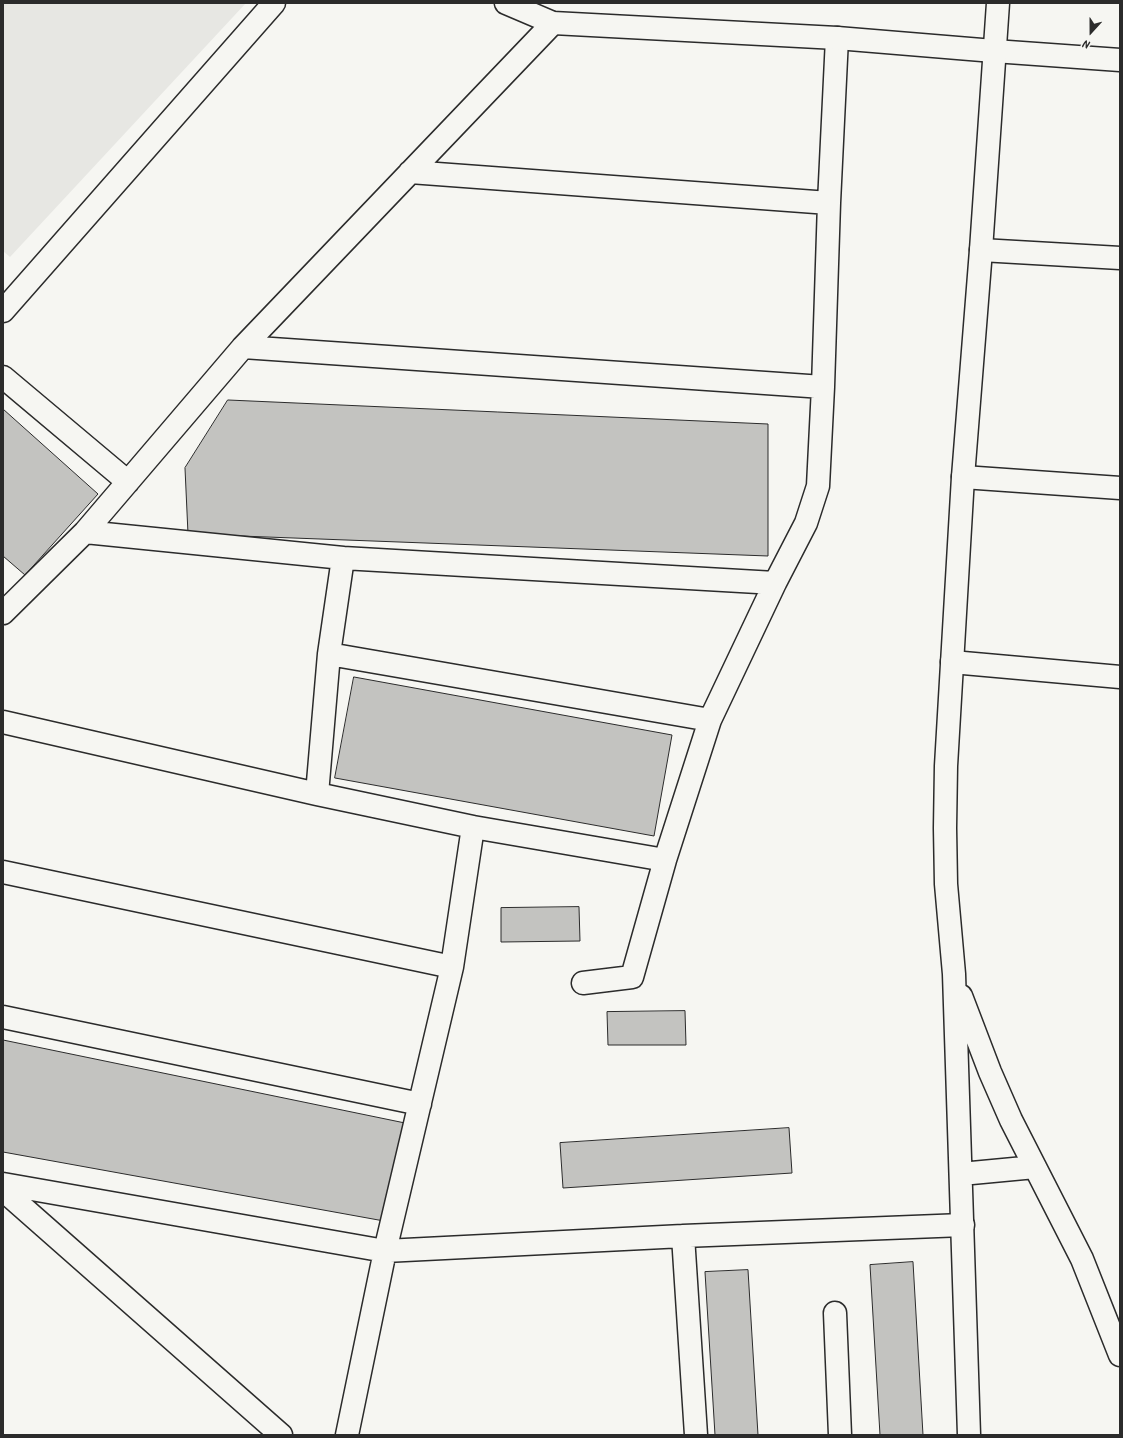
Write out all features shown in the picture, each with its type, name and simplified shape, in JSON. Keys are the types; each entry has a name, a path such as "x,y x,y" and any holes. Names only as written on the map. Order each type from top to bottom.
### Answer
{"street":[{"path":"3,311 274,3"},
{"path":"506,3 553,23 837,38 1120,60"},
{"path":"969,1435 954,974 946,884 946,766 963,477 981,250 998,3"},
{"path":"7,602 85,532 243,347 553,23"},
{"path":"583,982 632,977 665,860 710,720 775,583 806,523 818,486 837,38"},
{"path":"410,172 829,203"},
{"path":"981,250 1120,258"},
{"path":"243,347 823,386"},
{"path":"3,377 128,482"},
{"path":"963,477 1120,488"},
{"path":"85,532 344,558 775,583"},
{"path":"317,794 329,654 344,558"},
{"path":"329,654 710,720"},
{"path":"952,662 1120,677"},
{"path":"3,722 317,794 473,827 665,860"},
{"path":"347,1435 386,1251 452,967 473,827"},
{"path":"3,872 452,967"},
{"path":"954,974 990,1072 1011,1120 1082,1259 1120,1355"},
{"path":"3,1017 420,1104"},
{"path":"961,1174 1035,1167"},
{"path":"3,1184 386,1251 683,1236 963,1225"},
{"path":"3,1190 281,1435"},
{"path":"683,1236 696,1435"},
{"path":"835,1313 840,1435"}],"shaded area":[{"path":"3,3 246,3 10,257 3,251"}],"building":[{"path":"228,400 768,424 768,556 188,534 185,468"},
{"path":"3,409 98,494 25,575 3,556"},
{"path":"354,677 672,735 654,836 335,778"},
{"path":"579,907 580,941 501,942 501,908"},
{"path":"685,1011 686,1045 608,1045 607,1012"},
{"path":"3,1040 405,1123 384,1221 3,1152"},
{"path":"789,1128 792,1173 563,1188 560,1143"},
{"path":"913,1262 923,1435 880,1435 870,1265"},
{"path":"748,1270 758,1435 715,1435 705,1272"}]}
